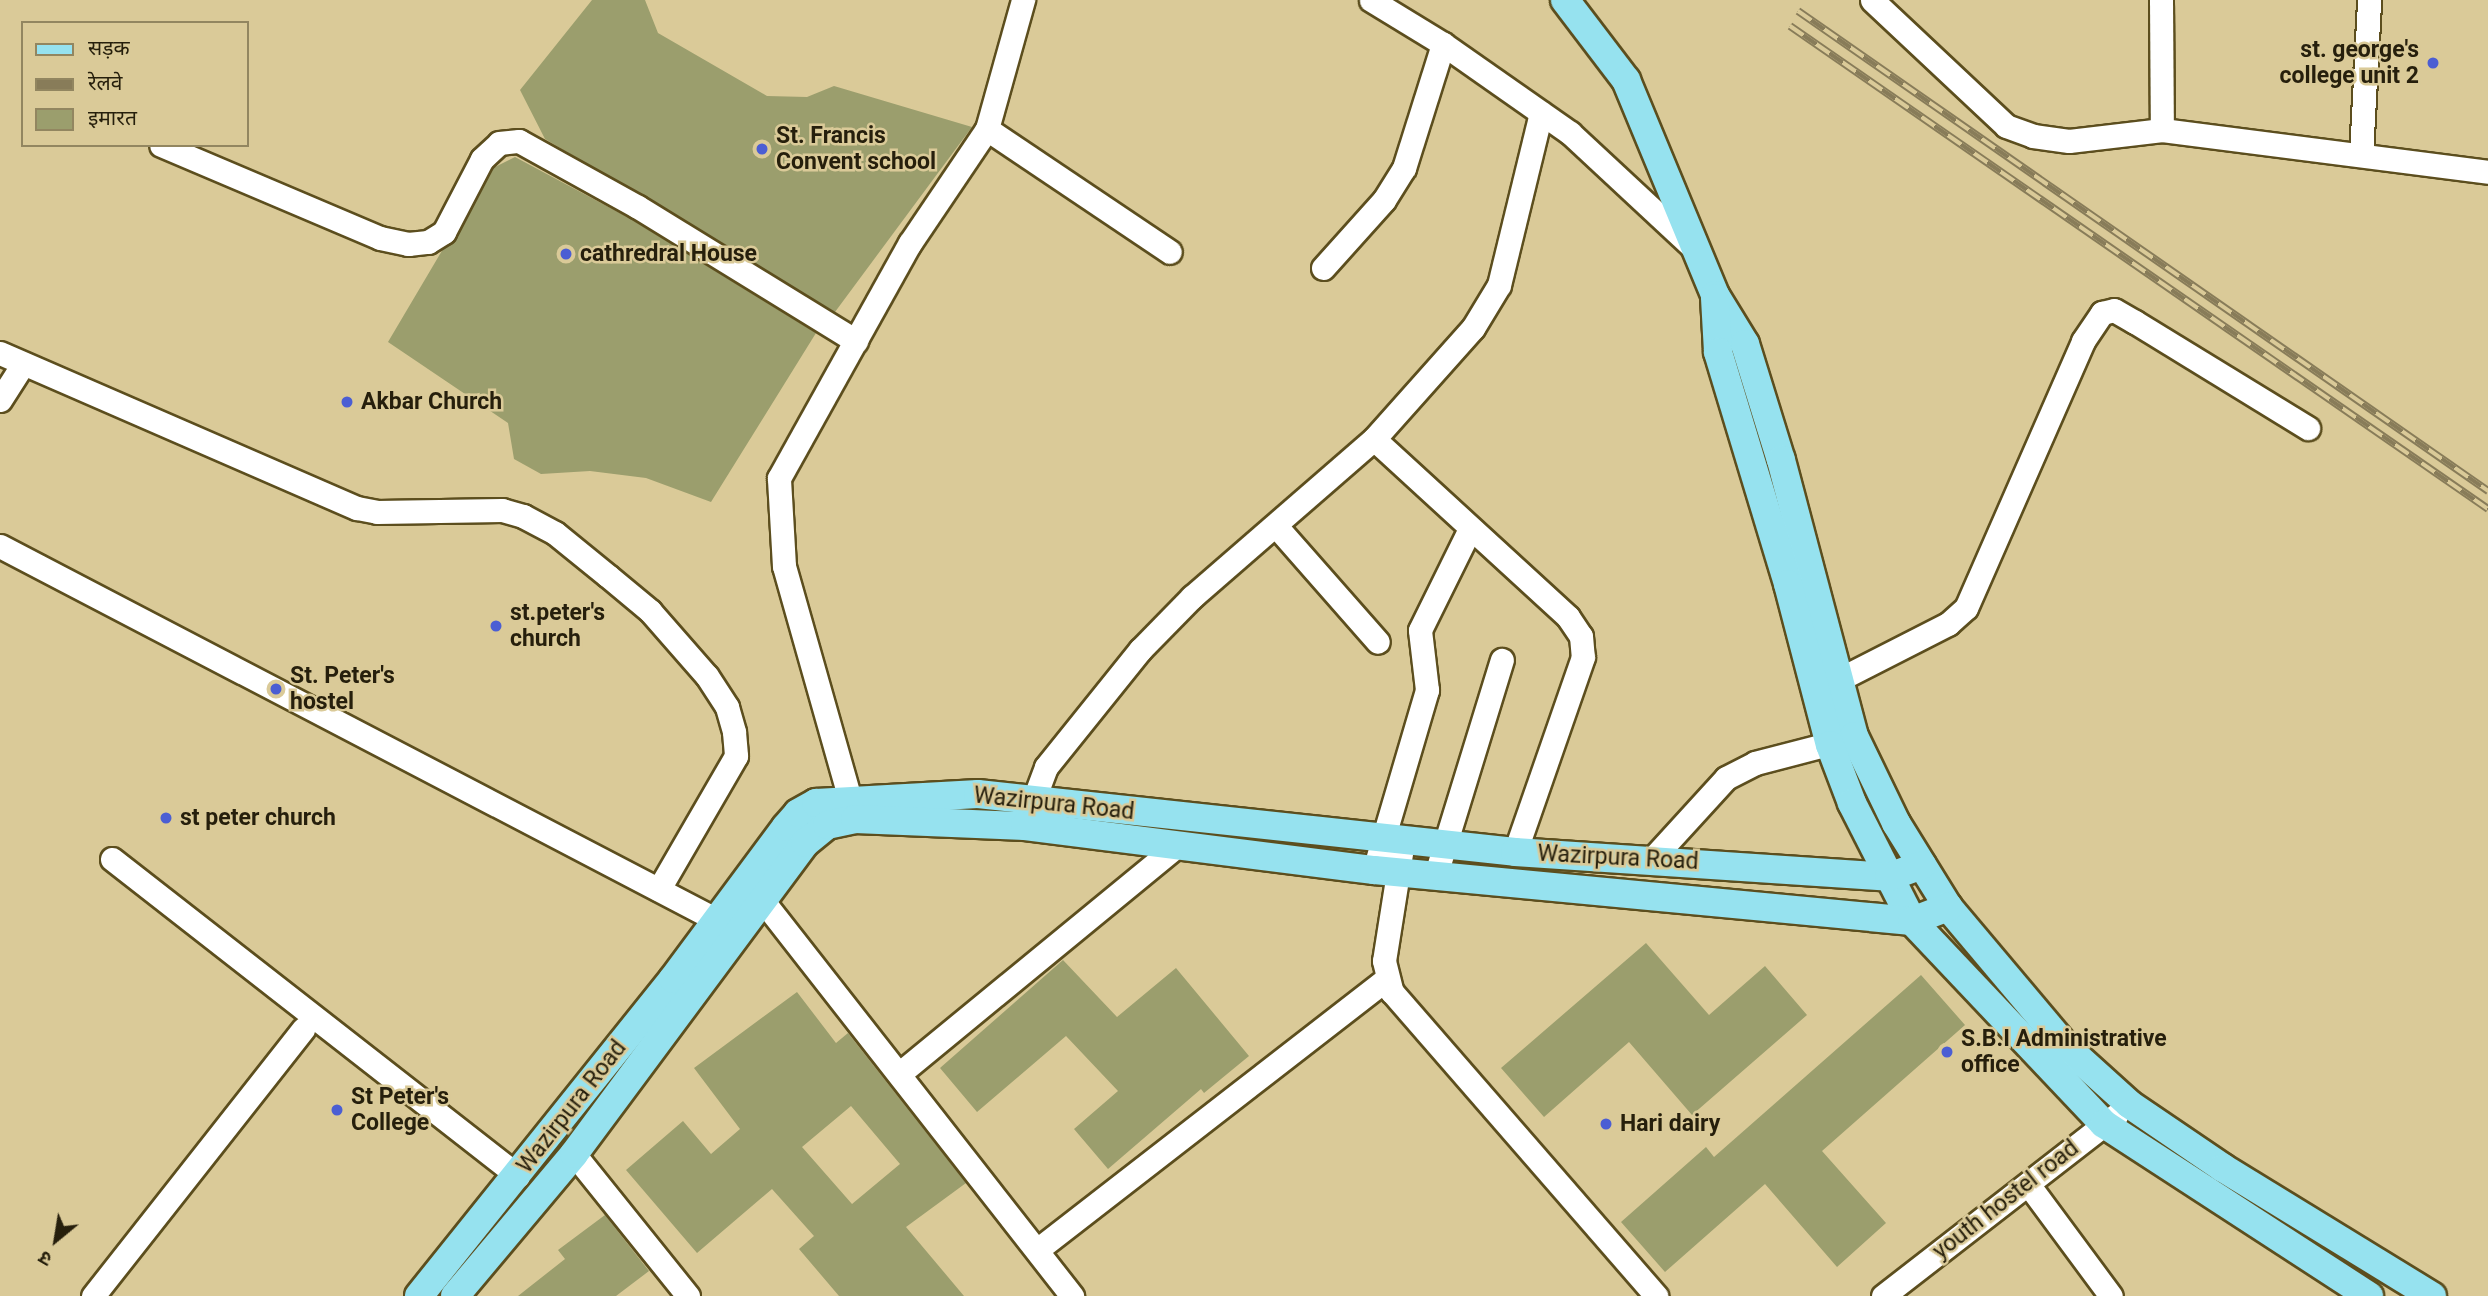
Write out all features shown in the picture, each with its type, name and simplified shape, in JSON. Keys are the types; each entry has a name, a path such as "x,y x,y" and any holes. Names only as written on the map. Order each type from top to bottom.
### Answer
{"main road":[{"path":"1565,0 1626,80 1702,256 1715,295 1745,344 1836,681 1842,741 1948,907 2066,1048 2129,1104 2222,1168 2432,1296"},
{"path":"1715,295 1718,352 1788,584 1889,877 1912,920 2104,1124 2369,1296"},
{"name":"Wazirpura Road","path":"419,1296 518,1176 798,813 816,803 853,810 1029,814 1445,844 1516,852 1653,858 1889,877 1922,865"},
{"name":"Wazirpura Road","path":"455,1296 575,1154 805,843 827,825 853,810"},
{"name":"Wazirpura Road","path":"1029,814 1178,845 1386,870 1912,920 1948,907"}],"street":[{"path":"853,810 784,566 779,478 910,243 988,129 1023,0"},
{"path":"1371,0 1443,44 1570,133 1702,256"},
{"path":"1872,0 2006,126 2033,136 2069,141 2162,130 2488,172"},
{"path":"2161,0 2162,130"},
{"path":"2361,155 2369,0"},
{"path":"1323,268 1384,201 1404,168 1443,44"},
{"path":"1029,814 1056,752 1141,649 1192,597 1374,439 1473,328 1494,295 1541,114"},
{"path":"988,129 1170,252"},
{"path":"166,147 380,238 408,244 428,242 444,232 482,159 499,142 519,141 638,207 856,341"},
{"path":"1836,681 1948,624 1966,608 2083,341 2102,313 2114,310 2308,428"},
{"path":"0,353 357,508 377,512 502,510 523,516 555,533 608,576 650,611 707,676 727,707 734,732 736,756 659,890"},
{"path":"0,400 23,364"},
{"path":"1374,439 1568,617 1584,649 1516,852"},
{"path":"1276,526 1378,642"},
{"path":"1470,528 1420,630 1427,690 1386,870 1386,979 1402,1005 1656,1296"},
{"path":"0,546 717,920"},
{"path":"1436,874 1502,660"},
{"path":"1653,858 1726,778 1755,763 1842,741"},
{"path":"899,1073 1178,845"},
{"path":"112,859 518,1176"},
{"path":"763,901 1072,1296"},
{"path":"1037,1250 1386,979"},
{"path":"93,1296 303,1029"},
{"name":"youth hostel road","path":"1883,1296 2129,1104"},
{"path":"575,1154 688,1296"},
{"path":"2028,1184 2111,1296"}],"building":[{"name":"St. Francis Convent school","path":"592,0 645,0 658,33 767,96 807,97 834,86 972,127 835,312 545,139 520,90"},
{"name":"cathredral House","path":"515,157 631,219 816,333 711,502 646,478 590,471 541,474 514,459 508,423 388,342 443,249 456,238 493,168"},
{"path":"1646,943 1709,1015 1765,966 1807,1015 1692,1115 1629,1042 1544,1117 1501,1068"},
{"path":"1063,960 1117,1017 1176,968 1249,1056 1204,1093 1201,1089 1108,1169 1074,1129 1118,1091 1066,1036 977,1112 940,1068"},
{"path":"1921,975 1965,1025 1822,1151 1886,1223 1837,1267 1765,1184 1665,1272 1621,1222 1706,1147 1714,1157"},
{"path":"797,992 836,1043 848,1033 966,1183 906,1227 964,1296 839,1296 799,1249 814,1236 772,1189 697,1253 626,1170 683,1121 711,1154 740,1129 694,1068","holes":["851,1106 900,1164 852,1204 802,1147"]},
{"path":"605,1215 649,1271 616,1296 518,1296 565,1259 558,1250"}],"railway":[{"path":"1798,11 2488,491"},
{"path":"1790,26 2488,509"}],"place":[{"name":"st. george's college unit 2","path":"2433,63"},
{"name":"St. Francis Convent school","path":"762,149"},
{"name":"cathredral House","path":"566,254"},
{"name":"Akbar Church","path":"347,402"},
{"name":"st.peter's church","path":"496,626"},
{"name":"St. Peter's hostel","path":"276,689"},
{"name":"st peter church","path":"166,818"},
{"name":"S.B.I Administrative office","path":"1947,1052"},
{"name":"St Peter's College","path":"337,1110"},
{"name":"Hari dairy","path":"1606,1124"}]}
